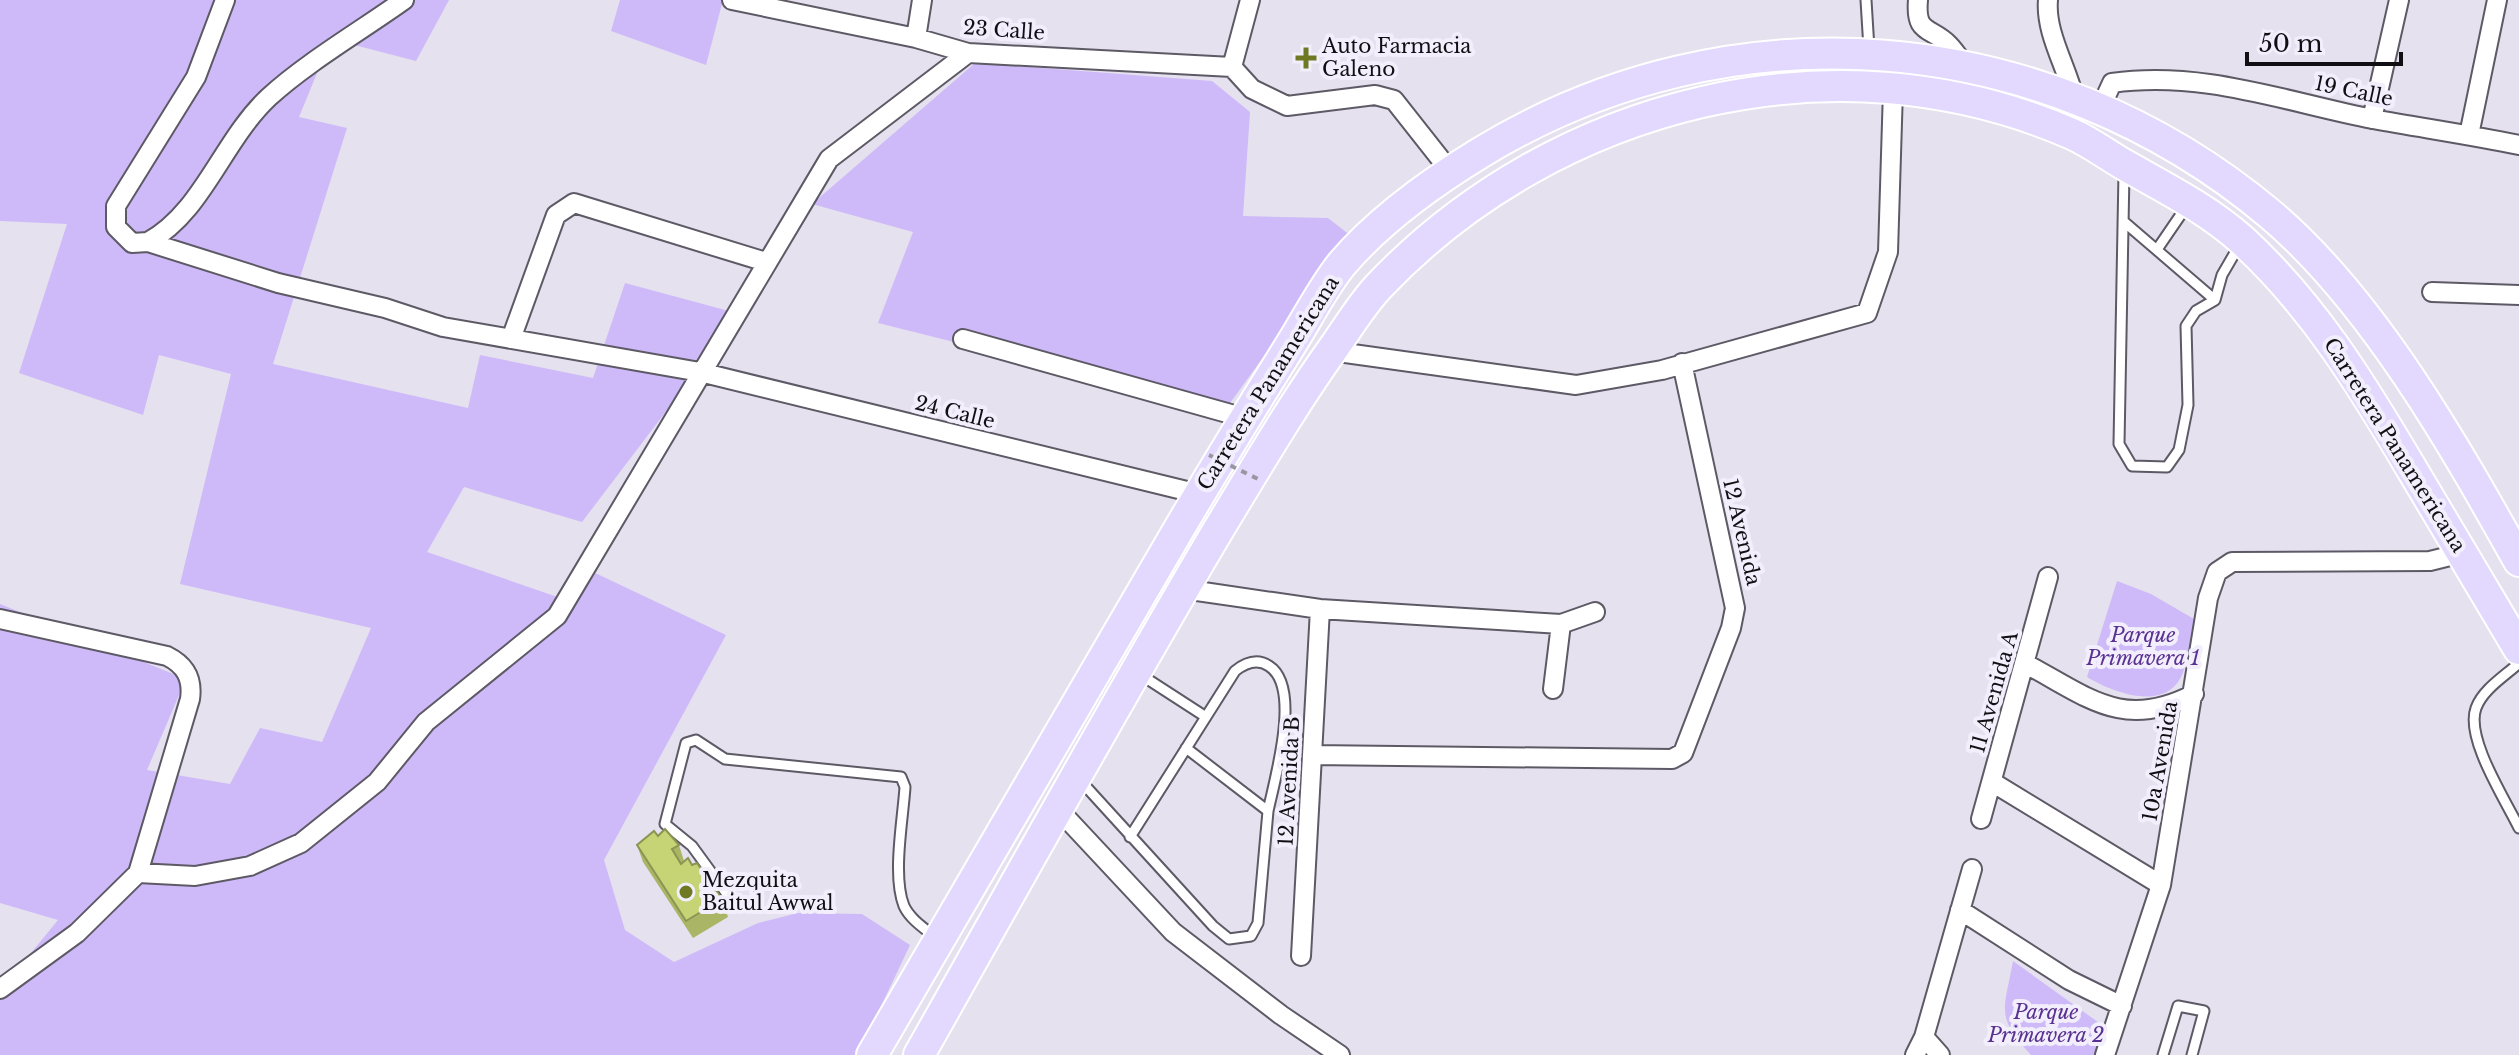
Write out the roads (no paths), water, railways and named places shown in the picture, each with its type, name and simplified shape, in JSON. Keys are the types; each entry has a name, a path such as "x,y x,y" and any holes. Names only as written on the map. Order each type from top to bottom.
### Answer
{"highway":[{"name":"Carretera Panamericana","path":"872,1055 1199,494 1341,266 1393,216 1450,171 1513,132 1580,101 1650,77 1722,61 1780,54 1869,53 1965,66 2087,102 2204,164 2272,216 2333,277 2386,344 2519,561"},
{"name":"Carretera Panamericana","path":"919,1055 1183,589 1288,413 1374,290 1435,231 1503,182 1578,141 1658,112 1741,93 1825,86 1893,90 1994,107 2074,135 2191,201 2242,241 2302,302 2354,372 2519,649"}],"street":[{"name":"24 Calle","path":"225,0 196,77 116,206 116,227 132,243 148,242 278,283 385,308 443,327 700,372 1199,494"},
{"path":"148,242 182,218 227,145 269,97 404,0"},
{"name":"23 Calle","path":"732,0 916,38 968,53 1232,67"},
{"path":"916,38 922,0"},
{"path":"1250,0 1232,67 1252,89 1287,106 1375,95 1394,100 1450,171"},
{"path":"1918,0 1917,16 1925,31 1947,42 1965,66"},
{"path":"2048,0 2056,45 2087,102"},
{"path":"2372,119 2399,0"},
{"path":"2469,135 2497,0"},
{"path":"138,873 195,876 250,866 301,843 377,782 426,722 557,616 829,159 968,53"},
{"name":"19 Calle","path":"2087,102 2112,83 2145,78 2200,80 2372,119 2519,145"},
{"path":"1331,351 1576,385 1682,363 1867,313 1888,252 1893,90"},
{"path":"511,339 556,215 574,203 766,262"},
{"path":"2432,292 2519,295"},
{"path":"963,339 1245,418"},
{"name":"12 Avenida","path":"1312,755 1672,759 1683,753 1731,628 1735,608 1682,363"},
{"name":"10a Avenida","path":"2105,1055 2161,885 2211,584 2217,572 2232,562 2430,561 2462,553"},
{"name":"11 Avenida A","path":"1981,819 2048,577"},
{"path":"1183,589 1320,609 1561,624 1595,612"},
{"name":"12 Avenida B","path":"1301,956 1320,609"},
{"path":"0,619 167,656 185,669 191,684 190,699 138,873 77,933 0,989"},
{"path":"1553,689 1561,624"},
{"path":"2026,664 2110,709 2150,712 2194,694"},
{"path":"1992,782 2161,885"},
{"path":"1058,809 1173,932 1281,1015 1340,1055"},
{"path":"1915,1055 1924,1037 1972,869"},
{"path":"1960,910 2069,980 2122,1006"},
{"path":"1924,1037 1940,1055"}],"lane":[{"path":"1866,0 1869,53"},
{"path":"2124,164 2119,444 2132,466 2167,467 2179,450 2188,405 2186,326 2196,311 2215,300 2222,275 2242,241"},
{"path":"2158,248 2191,201"},
{"path":"2123,221 2215,300"},
{"path":"1077,776 1130,837 1213,926 1229,939 1240,940 1251,936 1258,923 1268,811 1282,738 1286,690 1277,671 1264,663 1245,663 1235,671 1130,837"},
{"path":"2519,663 2483,695 2475,709 2473,731 2519,828"},
{"path":"1136,672 1206,717"},
{"path":"727,894 692,846 665,824 686,743 696,740 725,759 901,777 905,787 900,888 910,916 938,939"},
{"path":"1186,748 1268,811"},
{"path":"2163,1055 2178,1006 2184,1005 2204,1011 2192,1055"}],"place":[{"name":"Auto Farmacia Galeno","path":"1306,58"},
{"name":"Mezquita Baitul Awwal","path":"686,892"}],"park label":[{"name":"Parque Primavera 1","path":"2143,646"},
{"name":"Parque Primavera 2","path":"2046,1024"}]}
